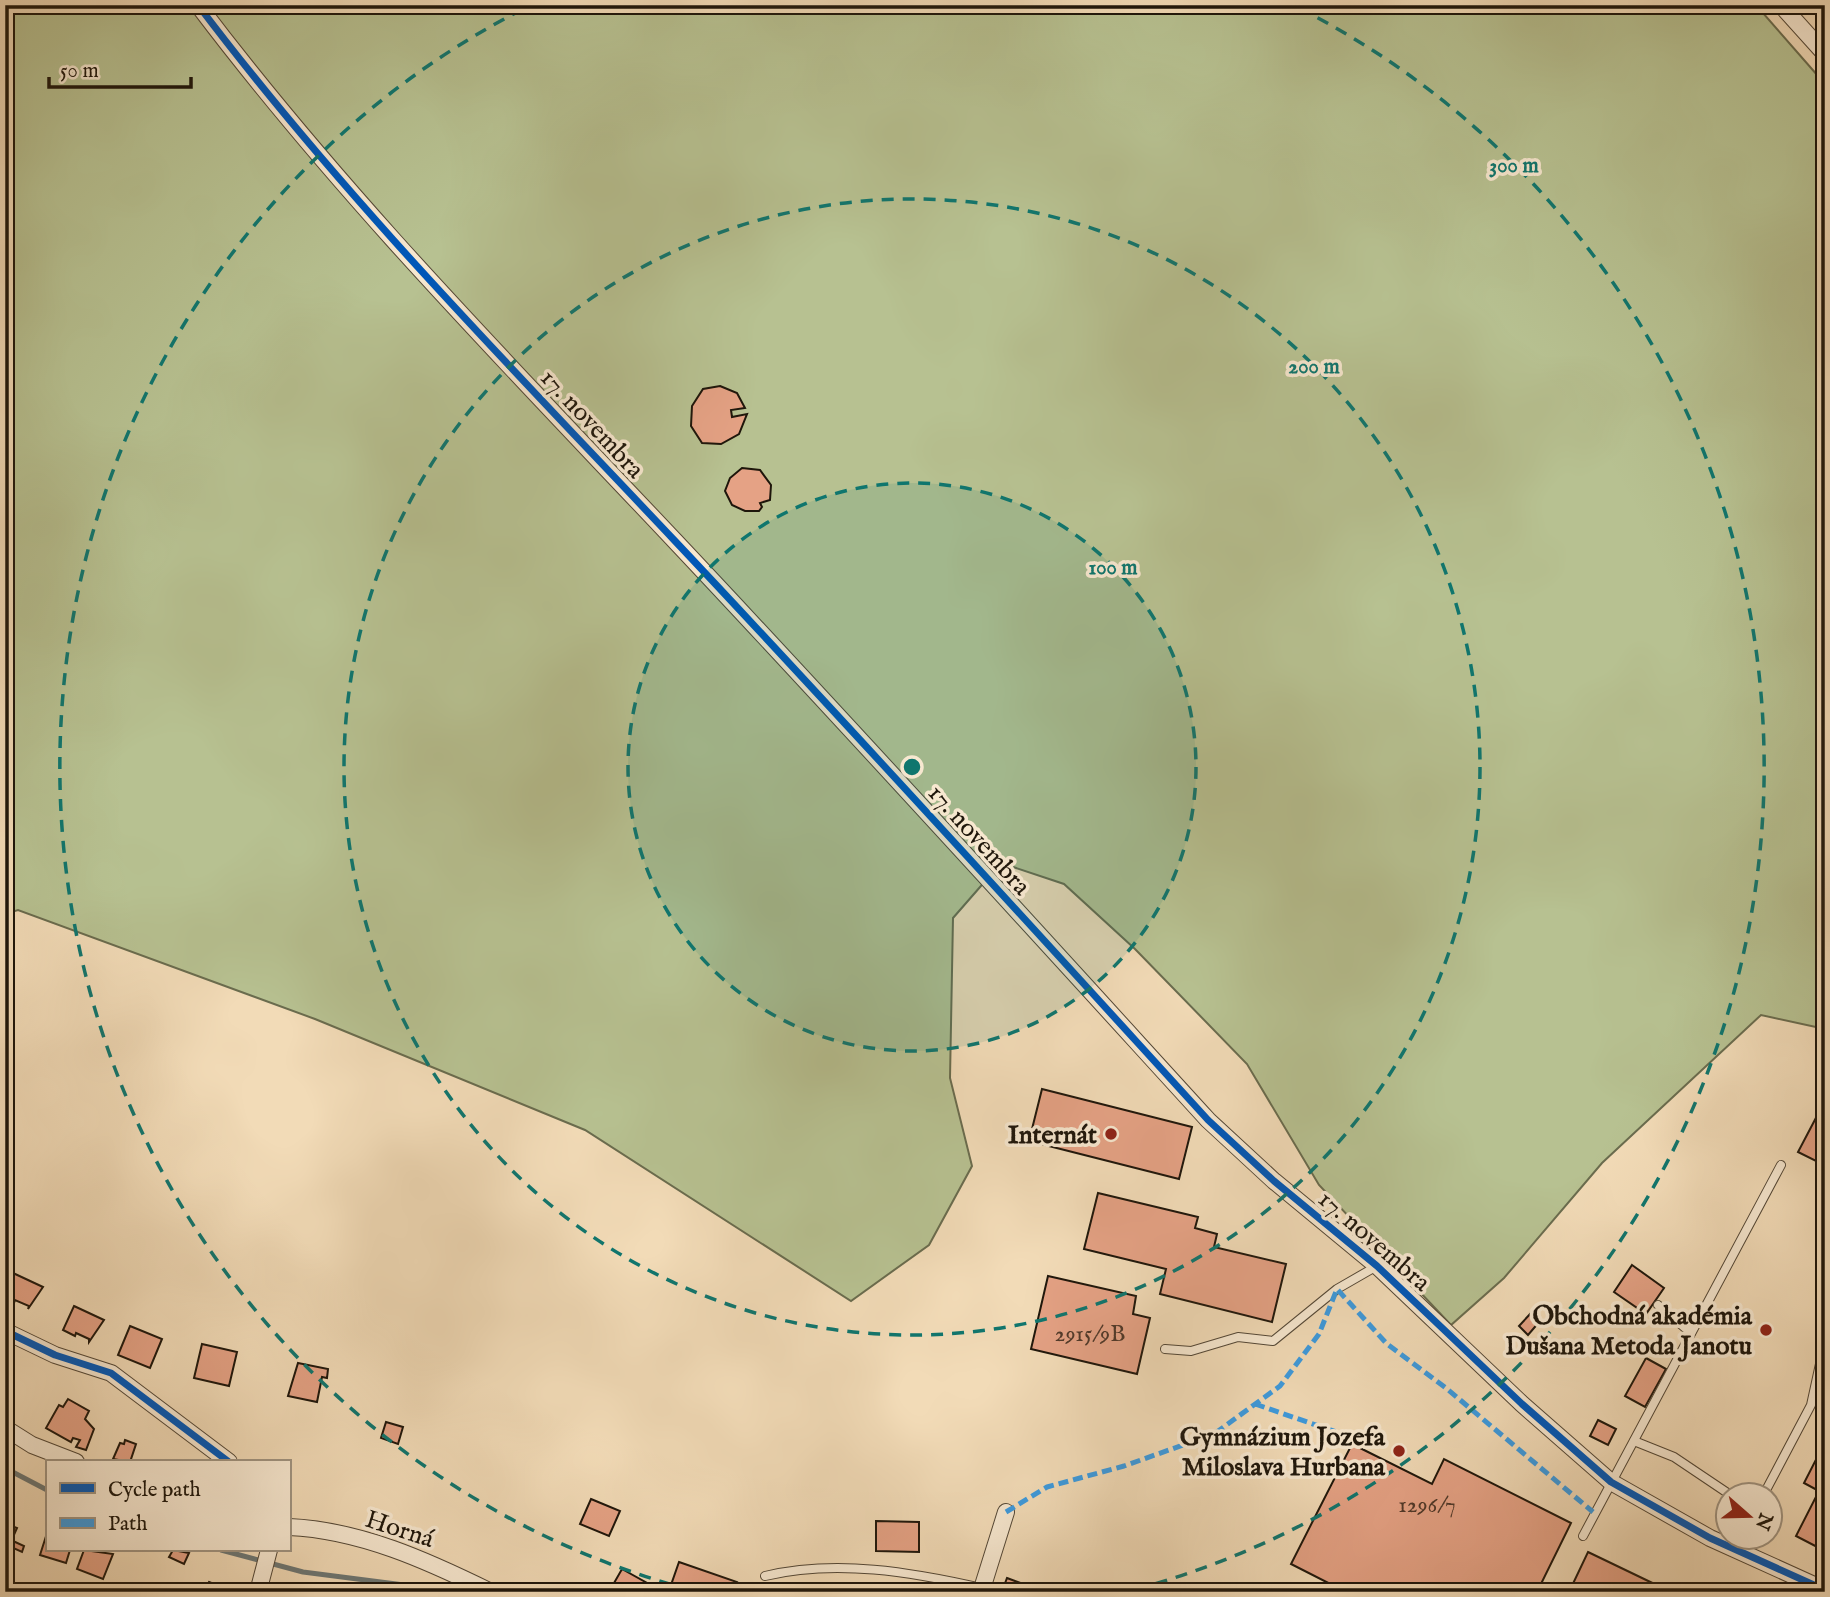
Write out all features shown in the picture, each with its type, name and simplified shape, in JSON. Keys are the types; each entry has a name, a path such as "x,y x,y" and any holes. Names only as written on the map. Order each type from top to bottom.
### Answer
{"street":[{"name":"17. novembra","path":"198,5 261,89 360,206 841,718 1208,1120 1274,1181 1377,1266 1522,1404 1611,1482 1710,1538 1825,1590"},
{"path":"1781,5 1825,54"},
{"path":"5,1331 55,1355 111,1373 226,1460"},
{"path":"5,1428 32,1445 71,1460"},
{"path":"981,1590 1006,1512"},
{"name":"Horná","path":"290,1527 315,1528 419,1557 491,1592"},
{"path":"258,1591 268,1552"}],"lane":[{"path":"1583,1536 1781,1165"},
{"path":"1165,1349 1191,1350 1238,1337 1273,1341 1337,1289 1377,1266"},
{"path":"1658,1305 1691,1333"},
{"path":"1770,1482 1811,1405 1825,1341"},
{"path":"1634,1441 1674,1457 1714,1484"},
{"path":"765,1576 819,1567 914,1575 981,1590"},
{"path":"1785,1592 1797,1576"}],"green space":[{"path":"5,5 1756,5 1825,84 1825,1029 1761,1015 1602,1163 1504,1278 1451,1325 1319,1185 1247,1064 1135,949 1064,884 1001,863 953,918 950,1078 972,1166 929,1245 851,1301 585,1130 315,1019 18,910 5,914"}],"building":[{"path":"720,386 737,393 745,408 731,410 732,417 747,414 739,434 721,444 702,443 691,426 692,406 703,389"},
{"path":"742,468 760,470 771,485 770,500 760,503 762,507 759,511 745,511 732,505 725,491 730,478"},
{"name":"Internát","path":"1042,1089 1192,1127 1179,1179 1029,1141"},
{"path":"1818,1114 1825,1118 1825,1145 1816,1161 1798,1152"},
{"path":"1098,1193 1198,1217 1195,1228 1217,1234 1214,1247 1286,1264 1272,1322 1160,1294 1166,1269 1084,1249"},
{"path":"1632,1265 1664,1288 1646,1314 1614,1292"},
{"path":"13,1273 43,1287 28,1309 29,1306 5,1298 5,1290"},
{"path":"1048,1276 1136,1296 1133,1314 1150,1318 1137,1374 1031,1349"},
{"path":"74,1306 104,1320 89,1342 89,1339 76,1333 75,1336 63,1330"},
{"path":"1531,1313 1540,1321 1528,1335 1519,1326"},
{"path":"130,1326 162,1339 150,1368 118,1355"},
{"path":"202,1344 237,1352 229,1386 194,1378"},
{"path":"1646,1358 1666,1369 1645,1407 1625,1396"},
{"path":"298,1363 328,1369 327,1378 322,1377 317,1402 288,1396"},
{"path":"68,1399 89,1411 85,1419 94,1429 86,1450 76,1447 80,1440 73,1438 71,1442 46,1428 59,1405 63,1407"},
{"path":"1598,1420 1616,1429 1608,1445 1590,1436"},
{"path":"386,1422 403,1427 398,1444 381,1438"},
{"path":"125,1440 136,1444 131,1460 113,1459 120,1443 124,1444"},
{"path":"1825,1442 1825,1551 1796,1536 1819,1491 1804,1483"},
{"path":"1352,1444 1432,1484 1444,1459 1571,1523 1537,1592 1346,1592 1291,1564"},
{"path":"591,1499 620,1511 609,1536 580,1524"},
{"path":"876,1521 919,1522 919,1552 876,1551"},
{"path":"7,1524 17,1528 9,1546 5,1545"},
{"path":"46,1536 46,1552 69,1552 66,1563 40,1555"},
{"path":"13,1541 24,1546 22,1552 11,1547"},
{"path":"83,1552 113,1554 103,1579 77,1569"},
{"path":"172,1552 189,1553 184,1564 169,1557"},
{"path":"1588,1552 1667,1590 1671,1592 1569,1592"},
{"path":"679,1562 737,1582 733,1592 690,1592 671,1585"},
{"path":"622,1569 656,1588 654,1592 631,1592 614,1583"},
{"path":"1007,1578 1034,1588 1033,1592 997,1592 999,1584 1004,1586"},
{"path":"209,1582 231,1591 231,1592 205,1592"},
{"path":"1703,1586 1726,1591 1726,1592 1693,1592"}],"waterway":[{"path":"5,1468 46,1489"},
{"path":"228,1552 303,1572 404,1585 423,1592"}],"marked path":[{"path":"1006,1512 1047,1487 1124,1466 1214,1434 1280,1386 1319,1334 1337,1289 1387,1344 1446,1388 1593,1512"},
{"path":"1255,1404 1345,1435"}],"cycle path":[{"path":"198,5 253,76 429,280 943,829 1208,1120 1274,1181 1377,1266 1522,1404 1611,1482 1710,1538 1825,1590"},
{"path":"5,1331 55,1355 111,1373 226,1460"}],"place":[{"name":"Internát","path":"1111,1134"},
{"name":"Obchodná akadémia Dušana Metoda Janotu","path":"1766,1330"},
{"name":"Gymnázium Jozefa Miloslava Hurbana","path":"1399,1451"}]}
